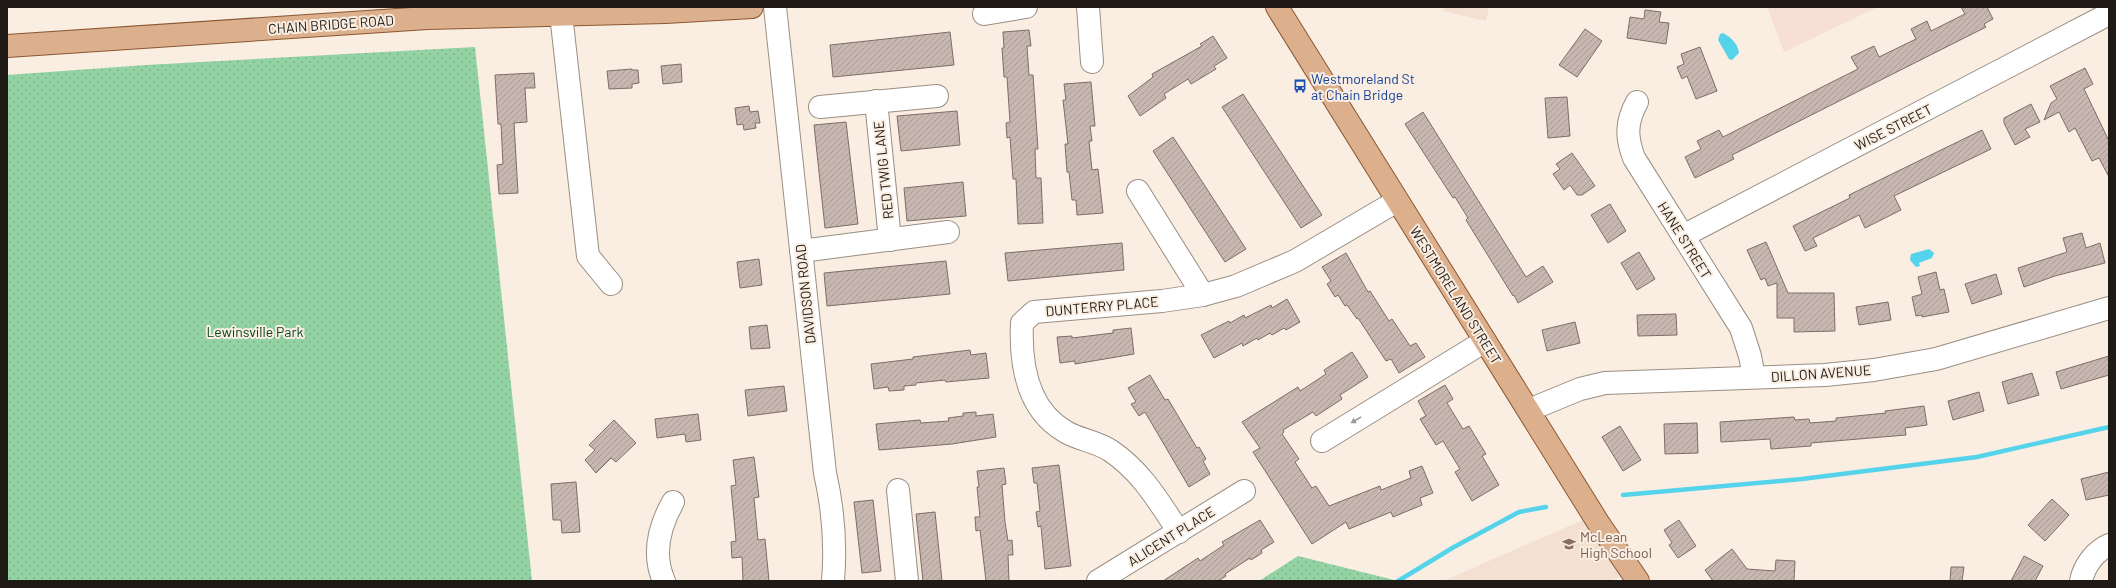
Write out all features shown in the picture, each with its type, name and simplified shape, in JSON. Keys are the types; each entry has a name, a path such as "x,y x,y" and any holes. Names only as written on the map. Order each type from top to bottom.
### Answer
{"main road":[{"name":"CHAIN BRIDGE ROAD","path":"7,46 426,12 561,14 665,12 752,7"},
{"name":"WESTMORELAND STREET","path":"1277,7 1599,524 1638,581"}],"street":[{"name":"DAVIDSON ROAD","path":"775,7 824,473 829,493 836,563 833,581"},
{"path":"984,14 1026,7"},
{"path":"1088,7 1092,62"},
{"path":"561,14 588,256 612,284"},
{"name":"WISE STREET","path":"1683,236 2103,18"},
{"path":"820,106 937,96"},
{"name":"RED TWIG LANE","path":"876,101 890,240"},
{"name":"HANE STREET","path":"1637,102 1630,114 1627,129 1628,143 1634,158 1741,328 1750,356 1754,377"},
{"path":"1138,191 1203,295"},
{"name":"DUNTERRY PLACE","path":"1179,532 1146,482 1130,465 1110,450 1067,432 1049,421 1038,407 1028,385 1023,362 1022,323 1034,312 1162,301 1203,295 1236,286 1295,261 1397,201"},
{"path":"801,251 948,232"},
{"name":"DILLON AVENUE","path":"1529,410 1580,389 1605,383 1826,375 1917,363 2109,308"},
{"path":"1322,441 1485,341"},
{"path":"898,490 907,581"},
{"name":"ALICENT PLACE","path":"1098,581 1244,491"},
{"path":"664,581 657,552 658,540 664,518 673,502"},
{"path":"2081,581 2087,564 2096,554 2109,545"}],"shaded area":[{"path":"1444,7 1489,7 1486,21 1443,11"},
{"path":"1767,7 1878,7 1784,52"},
{"name":"McLean High School","path":"1592,516 1629,573 1610,581 1443,581"}],"green space":[{"name":"Lewinsville Park","path":"475,47 532,581 7,581 7,75 146,65"},
{"path":"1298,556 1398,581 1259,581"}],"water":[{"path":"1723,33 1734,41 1739,53 1732,60 1729,59 1718,40 1720,34"},
{"path":"1929,249 1934,253 1932,258 1919,263 1920,266 1916,267 1910,260 1911,254"}],"building":[{"path":"1961,7 1987,7 1993,19 1984,24 1986,27 1732,155 1734,159 1695,178 1685,157 1701,149 1697,141 1719,130 1723,137 1858,69 1851,57 1874,46 1879,57 1916,39 1911,29 1927,21 1931,31 1965,14"},
{"path":"1645,10 1661,12 1659,22 1669,23 1666,44 1627,38 1630,17 1644,19"},
{"path":"1585,29 1602,41 1577,77 1559,65"},
{"path":"1029,30 1031,46 1027,46 1029,75 1033,75 1038,149 1035,149 1036,178 1041,178 1043,223 1018,224 1016,179 1013,179 1010,137 1007,138 1006,123 1010,122 1007,77 1004,77 1002,48 1004,48 1003,32"},
{"path":"950,32 954,65 833,77 830,45"},
{"path":"1213,36 1227,58 1214,66 1216,69 1191,84 1188,79 1164,94 1166,98 1140,116 1128,96 1153,77 1152,74 1202,46 1200,44"},
{"path":"1700,47 1717,91 1696,99 1687,76 1682,79 1677,67 1684,64 1681,54"},
{"path":"681,64 682,82 663,84 661,66"},
{"path":"2085,68 2093,84 2084,89 2109,141 2109,177 2099,158 2092,161 2075,128 2069,132 2059,112 2044,120 2051,103 2057,99 2050,86"},
{"path":"638,70 639,83 632,84 632,88 609,89 607,71"},
{"path":"534,73 535,88 525,88 527,122 514,123 518,193 499,194 497,165 503,164 501,124 498,124 495,75"},
{"path":"1091,82 1095,126 1090,126 1092,141 1089,141 1092,170 1098,169 1103,213 1077,215 1076,200 1072,200 1069,172 1067,172 1065,144 1068,144 1063,100 1066,100 1064,84"},
{"path":"1243,94 1322,215 1301,228 1222,107"},
{"path":"1567,97 1570,136 1548,138 1545,98"},
{"path":"2031,104 2040,122 2025,129 2030,137 2015,145 2004,123 2004,118"},
{"path":"749,106 750,112 758,111 760,123 755,123 756,128 744,130 743,124 737,125 735,108"},
{"path":"957,111 960,145 901,151 897,116"},
{"path":"1423,112 1526,277 1543,266 1553,282 1518,303 1466,220 1468,218 1455,197 1453,198 1405,124"},
{"path":"846,122 858,224 825,228 814,125"},
{"path":"1982,130 1991,149 1894,196 1901,210 1865,228 1859,215 1813,238 1817,246 1805,251 1793,226 1850,198 1849,195"},
{"path":"1173,137 1246,249 1225,262 1153,151"},
{"path":"1572,153 1595,186 1582,195 1577,195 1570,185 1564,190 1553,174 1560,169 1556,164"},
{"path":"963,182 966,216 907,221 904,188"},
{"path":"1610,204 1626,231 1608,243 1591,215"},
{"path":"2082,233 2086,248 2100,243 2105,263 2055,276 2024,287 2018,268 2067,252 2063,238"},
{"path":"1766,242 1788,293 1834,293 1835,331 1794,332 1794,318 1777,318 1777,283 1768,286 1765,278 1761,280 1747,250"},
{"path":"1122,243 1124,270 1008,281 1005,253"},
{"path":"1639,252 1655,279 1637,290 1621,263"},
{"path":"1346,253 1368,292 1370,291 1389,321 1392,319 1410,346 1416,343 1425,357 1399,373 1391,359 1386,361 1358,318 1357,319 1347,305 1345,306 1338,295 1335,297 1327,284 1331,281 1322,267"},
{"path":"759,259 762,285 740,288 737,262"},
{"path":"946,261 950,294 827,306 824,273"},
{"path":"1936,272 1940,290 1944,289 1949,312 1922,317 1922,315 1916,316 1912,297 1922,294 1918,277"},
{"path":"1996,274 2002,294 1972,304 1965,284"},
{"path":"1287,299 1300,322 1286,330 1284,328 1272,335 1270,333 1258,340 1257,338 1243,346 1242,343 1214,358 1201,335 1229,321 1230,323 1244,315 1245,318 1271,305 1272,308"},
{"path":"1888,302 1891,320 1859,325 1856,307"},
{"path":"1676,314 1677,335 1638,336 1637,315"},
{"path":"1575,322 1580,343 1547,351 1542,330"},
{"path":"767,325 770,348 751,349 749,327"},
{"path":"1131,328 1134,354 1075,364 1075,361 1060,363 1057,337 1072,336 1072,338 1113,333 1113,330"},
{"path":"970,350 971,355 986,353 989,378 916,383 916,385 904,386 904,390 889,391 888,387 874,389 871,364"},
{"path":"1352,352 1368,377 1340,395 1342,399 1316,416 1313,412 1283,430 1284,432 1282,434 1299,459 1295,462 1312,488 1316,486 1329,506 1380,486 1381,490 1411,478 1409,471 1422,466 1433,493 1420,498 1422,505 1393,517 1391,512 1349,529 1346,522 1312,544 1253,452 1260,448 1242,422 1298,387 1300,391 1326,374 1324,370"},
{"path":"2109,356 2109,375 2061,389 2056,372"},
{"path":"2032,373 2039,395 2008,404 2002,382"},
{"path":"1150,375 1165,400 1168,399 1197,448 1199,447 1206,459 1203,461 1210,474 1189,487 1145,412 1139,416 1131,404 1136,402 1128,388"},
{"path":"1445,385 1453,399 1447,403 1463,429 1469,426 1486,454 1482,456 1499,485 1472,501 1455,472 1460,469 1443,441 1436,445 1420,419 1426,416 1418,401"},
{"path":"784,386 787,411 748,416 745,390"},
{"path":"1979,392 1984,411 1953,420 1948,401"},
{"path":"1924,406 1927,425 1905,428 1906,435 1811,443 1811,446 1771,449 1770,439 1721,442 1720,422 1794,417 1795,420 1809,419 1810,423 1836,421 1836,418 1886,413 1885,411"},
{"path":"976,412 976,416 993,414 996,437 952,444 879,450 876,424 920,420 921,423 949,421 948,418 963,416 963,413"},
{"path":"698,414 701,440 686,442 685,434 657,438 655,419"},
{"path":"614,420 636,443 616,462 611,458 596,473 585,460 595,450 589,445"},
{"path":"1697,423 1698,453 1665,454 1664,424"},
{"path":"1620,426 1641,460 1623,471 1602,437"},
{"path":"754,457 759,497 754,498 758,540 765,539 769,581 743,581 742,557 732,558 731,542 736,541 731,486 736,485 733,460"},
{"path":"1059,465 1071,566 1045,569 1041,526 1038,527 1036,512 1040,511 1037,483 1034,483 1032,468"},
{"path":"1004,468 1006,484 1002,485 1005,522 1008,541 1012,540 1013,555 1008,555 1009,581 986,581 980,530 976,531 975,517 980,517 977,471"},
{"path":"2109,472 2109,495 2086,500 2081,479"},
{"path":"576,482 580,532 562,533 561,520 553,520 551,484"},
{"path":"2052,499 2069,515 2045,541 2028,525"},
{"path":"873,500 881,571 862,573 854,502"},
{"path":"935,512 942,581 923,581 916,514"},
{"path":"1260,520 1274,542 1261,550 1262,553 1251,560 1250,558 1225,574 1226,576 1218,581 1163,581 1198,558 1200,561 1224,545 1222,542"},
{"path":"1679,520 1696,546 1678,558 1669,545 1672,543 1664,530"},
{"path":"1732,549 1747,569 1775,571 1776,560 1795,561 1794,581 1713,581 1705,570"},
{"path":"2024,556 2043,566 2035,581 2011,581"},
{"path":"1951,567 1964,567 1962,581 1950,581"}],"waterway":[{"path":"1623,495 1802,479 1977,457 2109,427"},
{"path":"1398,581 1454,547 1519,512 1546,507"}],"place":[{"name":"Westmoreland St at Chain Bridge","path":"1300,86"},
{"name":"McLean High School","path":"1569,544"}]}
